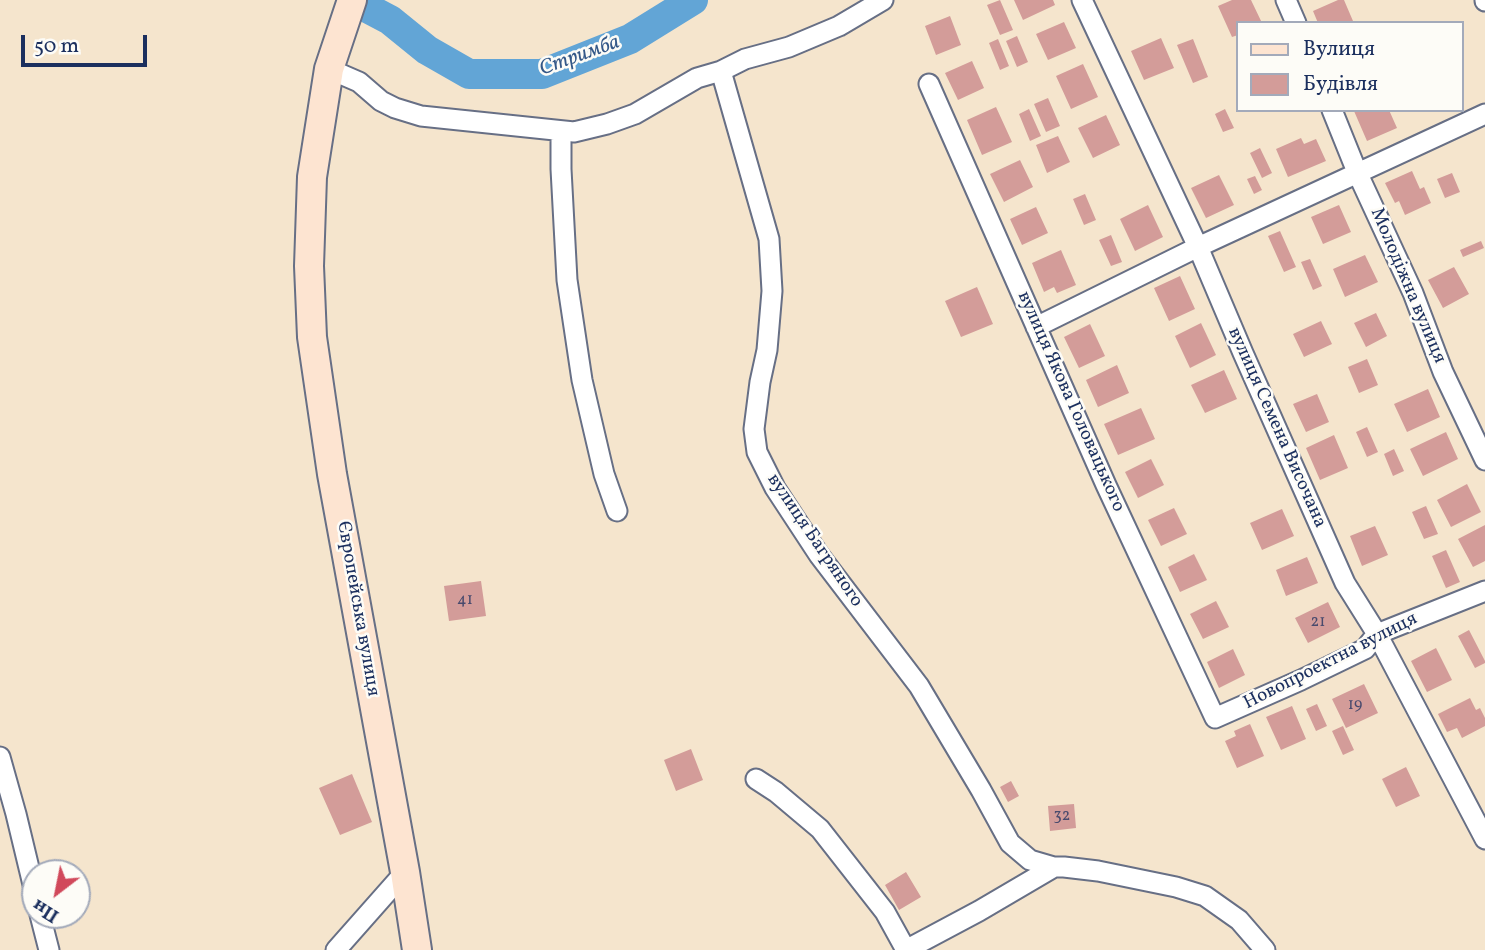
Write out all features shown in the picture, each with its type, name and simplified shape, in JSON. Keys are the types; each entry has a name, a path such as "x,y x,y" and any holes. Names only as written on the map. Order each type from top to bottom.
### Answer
{"main road":[{"name":"Європейська вулиця","path":"352,0 329,69 312,177 309,266 312,337 332,474 405,872 416,950"}],"street":[{"path":"329,69 359,82 382,101 421,116 574,132 635,114 698,78 721,71 745,59 789,47 839,26 883,0"},
{"path":"1286,0 1295,21"},
{"name":"вулиця Семена Височана","path":"1084,4 1198,247 1242,353 1345,583 1377,634 1485,839"},
{"name":"вулиця Багряного","path":"721,71 769,239 772,291 767,350 754,429 757,452 775,488 819,555 919,686 1010,843 1030,860 1054,867 1098,871 1176,887 1205,896 1238,920 1265,950"},
{"name":"вулиця Якова Головацького","path":"929,84 1106,485 1215,718"},
{"name":"Молодіжна вулиця","path":"1333,112 1357,172 1413,293 1443,372 1485,460"},
{"path":"1036,327 1198,247 1485,114"},
{"path":"561,131 567,280 582,380 604,474 617,511"},
{"name":"Новопроектна вулиця","path":"1215,718 1365,649 1377,634 1485,590"},
{"path":"0,757 8,814 23,859"},
{"path":"756,779 820,829 885,912 906,950 1054,867"},
{"path":"336,950 405,872"},
{"path":"43,929 48,950"}],"building":[{"path":"1000,0 1013,30 1000,35 987,5"},
{"path":"1014,0 1053,0 1055,5 1023,20"},
{"path":"1232,0 1251,0 1261,21 1236,21 1236,36 1232,37 1218,6"},
{"path":"1344,0 1353,21 1317,21 1313,11"},
{"path":"950,16 961,45 936,55 925,26"},
{"path":"1064,22 1076,48 1048,60 1036,34"},
{"path":"1017,36 1028,62 1017,67 1006,41"},
{"path":"1161,38 1174,68 1144,80 1131,51"},
{"path":"998,39 1009,66 1000,70 989,43"},
{"path":"1193,39 1208,77 1193,83 1177,45"},
{"path":"972,61 984,88 958,100 945,73"},
{"path":"1083,64 1098,97 1071,109 1056,76"},
{"path":"1048,98 1060,126 1046,132 1034,104"},
{"path":"996,107 1012,142 982,155 967,120"},
{"path":"1029,109 1041,136 1030,141 1019,114"},
{"path":"1225,109 1234,128 1223,132 1215,114"},
{"path":"1354,112 1390,112 1397,128 1367,141"},
{"path":"1106,115 1120,145 1093,158 1078,128"},
{"path":"1058,136 1070,162 1047,173 1036,145"},
{"path":"1301,138 1304,144 1316,139 1326,161 1288,177 1276,149"},
{"path":"1260,148 1272,173 1262,178 1250,153"},
{"path":"1020,160 1033,187 1004,202 990,174"},
{"path":"1412,171 1420,189 1424,187 1431,203 1405,215 1399,201 1395,203 1385,183"},
{"path":"1452,173 1460,192 1445,198 1437,179"},
{"path":"1219,175 1234,205 1206,218 1191,188"},
{"path":"1255,176 1262,190 1254,194 1247,179"},
{"path":"1085,194 1096,220 1084,225 1073,199"},
{"path":"1148,205 1163,237 1135,251 1120,219"},
{"path":"1339,205 1351,232 1323,244 1311,217"},
{"path":"1036,207 1048,233 1022,245 1010,219"},
{"path":"1280,231 1296,267 1284,272 1268,236"},
{"path":"1111,235 1122,262 1111,266 1099,240"},
{"path":"1481,241 1484,248 1463,257 1460,250"},
{"path":"1061,250 1076,285 1057,293 1054,287 1044,292 1032,263"},
{"path":"1365,255 1378,282 1345,297 1333,269"},
{"path":"1310,259 1322,286 1313,290 1301,262"},
{"path":"1454,267 1469,294 1443,308 1428,280"},
{"path":"1180,276 1195,309 1169,321 1154,288"},
{"path":"977,287 993,324 961,337 945,301"},
{"path":"1376,313 1387,336 1366,347 1354,323"},
{"path":"1321,321 1332,344 1304,357 1293,334"},
{"path":"1201,323 1216,355 1190,368 1175,336"},
{"path":"1090,324 1105,356 1079,368 1064,337"},
{"path":"1367,359 1378,385 1359,393 1348,367"},
{"path":"1117,365 1129,393 1098,407 1086,380"},
{"path":"1224,370 1237,399 1205,413 1191,385"},
{"path":"1428,389 1440,417 1407,432 1394,404"},
{"path":"1317,394 1329,422 1306,432 1293,404"},
{"path":"1141,408 1155,439 1118,455 1104,424"},
{"path":"1367,427 1378,452 1367,457 1356,432"},
{"path":"1446,432 1458,459 1423,476 1410,449"},
{"path":"1334,435 1348,468 1320,480 1306,448"},
{"path":"1394,449 1404,471 1393,476 1384,454"},
{"path":"1151,459 1164,485 1138,498 1125,472"},
{"path":"1467,484 1481,512 1451,527 1437,500"},
{"path":"1426,506 1438,534 1424,539 1412,512"},
{"path":"1174,508 1187,534 1161,546 1148,520"},
{"path":"1282,509 1294,536 1262,550 1250,523"},
{"path":"1485,525 1485,561 1473,567 1458,539"},
{"path":"1375,526 1388,555 1362,566 1350,536"},
{"path":"1446,550 1460,582 1446,588 1432,556"},
{"path":"1194,554 1207,580 1180,592 1168,567"},
{"path":"1307,557 1318,583 1286,596 1276,570"},
{"path":"481,581 486,616 449,621 444,586"},
{"path":"1216,601 1229,627 1203,639 1190,614"},
{"path":"1328,602 1340,627 1308,643 1295,618"},
{"path":"1469,630 1485,661 1475,668 1458,636"},
{"path":"1436,648 1452,680 1427,692 1411,661"},
{"path":"1233,649 1245,675 1219,688 1207,662"},
{"path":"1364,684 1378,713 1346,728 1332,699"},
{"path":"1470,698 1476,710 1480,708 1485,718 1485,726 1462,738 1457,728 1447,732 1438,714"},
{"path":"1317,704 1327,726 1316,731 1306,709"},
{"path":"1292,706 1306,739 1281,750 1266,717"},
{"path":"1250,724 1264,756 1237,768 1225,741 1236,736 1234,731"},
{"path":"1343,726 1354,750 1343,755 1332,731"},
{"path":"691,749 703,780 676,791 664,760"},
{"path":"1406,767 1420,796 1396,807 1382,779"},
{"path":"352,774 372,822 340,835 319,788"},
{"path":"1011,781 1019,796 1008,802 1000,787"},
{"path":"1074,804 1076,828 1050,831 1048,806"},
{"path":"906,872 921,897 899,910 885,885"}],"waterway":[{"name":"Стримба","path":"352,0 390,20 427,50 469,74 542,74 630,39 693,0"}]}
